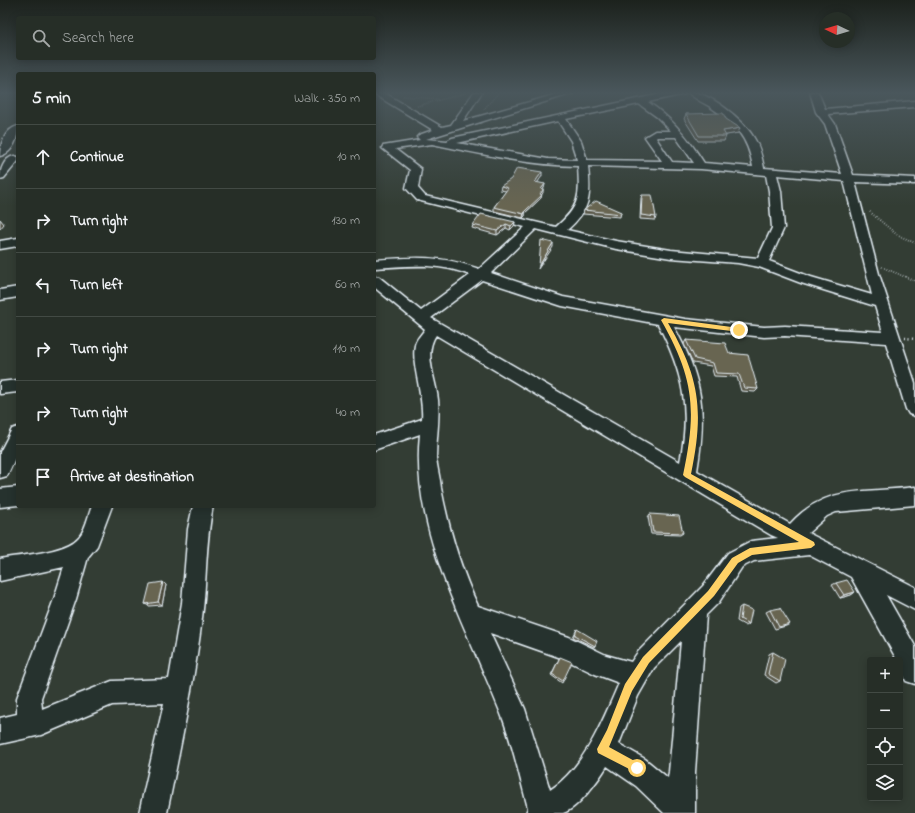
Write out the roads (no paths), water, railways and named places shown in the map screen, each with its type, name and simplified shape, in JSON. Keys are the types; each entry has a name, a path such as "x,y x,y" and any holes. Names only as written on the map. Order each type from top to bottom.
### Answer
{"highway":[{"path":"0,152 16,132"}],"street":[{"path":"387,148 444,130"},
{"path":"445,143 506,130"},
{"path":"558,231 581,207 584,197 584,163 573,134 570,130"},
{"path":"675,130 701,166"},
{"path":"742,130 747,134 775,191 778,228 762,263"},
{"path":"832,130 857,206 869,261 915,409"},
{"path":"663,165 667,162 667,160 650,137 655,134 678,134"},
{"path":"387,148 428,141 445,143 506,156 548,162 701,166 913,182"},
{"path":"387,148 416,169 412,188 421,198 585,238 671,254 738,259 762,263 806,280 881,303"},
{"path":"0,159 16,159"},
{"path":"0,176 16,159"},
{"path":"534,225 428,323 422,354 429,390 430,423 427,458 437,520 449,564 512,710 542,812 567,795 593,765 611,733 629,688 646,660 711,594 735,560 750,551 802,540"},
{"path":"0,245 16,242"},
{"path":"376,264 427,261 458,266 480,275 562,301 664,320 764,332 786,331 892,338"},
{"path":"376,282 428,323 687,475 802,540 915,599"},
{"path":"0,295 16,292"},
{"path":"664,320 676,341 693,389 696,410 694,442 687,475"},
{"path":"0,388 16,386"},
{"path":"376,442 430,423"},
{"path":"0,470 16,438"},
{"path":"0,498 16,496"},
{"path":"802,540 803,521 814,512 832,503 866,498 894,500 915,496"},
{"path":"0,570 63,557 79,552 88,543 101,508"},
{"path":"153,813 179,691 193,603 198,529 203,508"},
{"path":"30,724 28,708 29,698 65,599 79,552"},
{"path":"859,570 906,653 915,672"},
{"path":"685,810 682,772 690,650 695,610"},
{"path":"470,615 569,649 603,666 636,676"},
{"path":"0,731 41,722 112,693 179,691"},
{"path":"602,749 642,772 685,810"}]}
